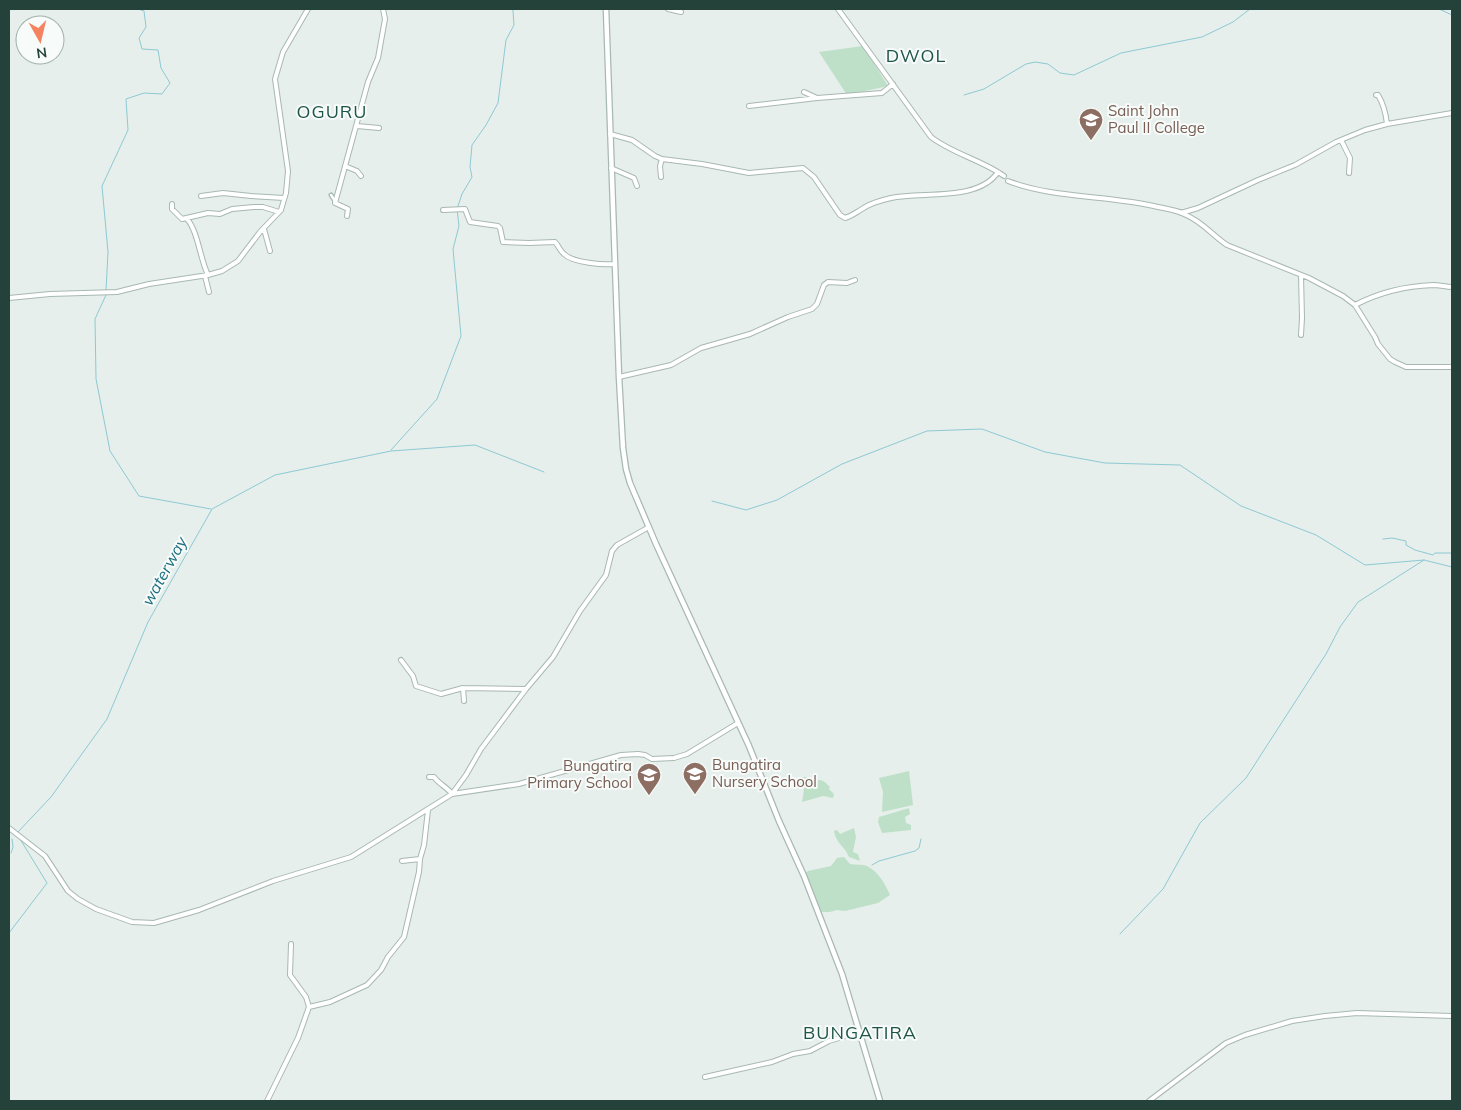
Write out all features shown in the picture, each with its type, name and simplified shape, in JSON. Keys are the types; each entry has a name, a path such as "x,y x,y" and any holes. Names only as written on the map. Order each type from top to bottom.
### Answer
{"street":[{"path":"9,298 117,292 149,284 207,276 222,271 238,261 260,232 279,212 287,188 288,171 275,79 283,52 308,9"},
{"path":"335,201 368,82 378,58 385,19 383,9"},
{"path":"606,9 619,377 626,469 649,527 738,723 804,876 810,896 842,974 880,1101"},
{"path":"668,9 681,12"},
{"path":"838,9 932,138 1004,176"},
{"path":"749,106 882,93 893,84"},
{"path":"804,92 817,98"},
{"path":"1376,95 1381,99 1387,124"},
{"path":"1181,212 1198,208 1295,165 1364,130 1387,124 1452,113"},
{"path":"357,126 380,128"},
{"path":"610,134 632,140 662,159 749,173 802,168 814,177 840,215 845,218 854,216 865,208 894,197 957,192 971,189 988,182 998,172"},
{"path":"1341,140 1350,158 1349,173"},
{"path":"660,177 662,159"},
{"path":"345,166 357,170 361,176"},
{"path":"611,168 634,178 637,186"},
{"path":"1008,181 1032,188 1138,202 1181,212 1212,230 1227,245 1326,286 1355,305 1363,320 1376,337 1378,344 1390,359 1406,366 1452,368"},
{"path":"201,196 223,193 284,198"},
{"path":"331,195 335,203 348,208 347,216"},
{"path":"172,204 174,211 182,219 208,213 220,214 254,207 264,207 279,212"},
{"path":"443,210 465,209 470,222 498,226 503,242 554,242 564,254 573,260 615,264"},
{"path":"187,219 192,227 207,276 209,292"},
{"path":"264,229 270,251"},
{"path":"1300,335 1302,318 1301,275"},
{"path":"619,377 671,365 701,348 750,334 788,317 812,309 817,304 822,288 828,282 855,280"},
{"path":"1355,305 1416,286 1443,285 1452,288"},
{"path":"9,828 45,856 68,891 78,899 96,909 132,922 147,924 199,910 268,882 344,860 452,794 481,749 526,689 553,657 580,611 606,575 613,549 649,527"},
{"path":"401,660 413,676 416,686 441,694 463,688 526,689"},
{"path":"463,688 464,701"},
{"path":"452,794 519,784 620,756 638,754 645,755 652,760 674,758 687,754 738,723"},
{"path":"429,777 434,777 452,794"},
{"path":"309,1007 330,1002 367,985 382,970 388,957 404,937 419,872 428,810"},
{"path":"402,861 420,859"},
{"path":"267,1101 298,1038 309,1007 306,996 290,975 292,960 291,944"},
{"path":"1150,1101 1226,1043 1245,1035 1292,1021 1357,1013 1452,1016"},
{"path":"705,1077 772,1062 793,1054 810,1051 829,1041 859,1032"}],"green space":[{"path":"863,46 888,86 847,95 819,52"},
{"path":"909,771 913,805 882,812 883,792 879,778"},
{"path":"801,777 806,777 811,782 817,780 824,781 834,794 833,798 823,796 802,802 804,786 798,781"},
{"path":"909,808 910,814 905,817 906,823 911,825 911,830 882,833 878,822 879,817"},
{"path":"854,828 856,837 853,852 858,854 860,861 849,857 834,831 837,830 840,834"},
{"path":"844,857 850,864 865,865 875,872 884,883 890,895 878,903 845,911 820,912 805,873 831,866 837,858"}],"waterway":[{"path":"106,291 108,252 102,186 128,130 126,99 144,93 162,94 170,83 161,68 158,50 142,49 139,38 146,27 144,11 138,9"},
{"path":"391,450 437,399 461,336 453,249 459,226 457,209 462,194 472,177 470,167 472,145 498,103 506,40 514,25 512,9"},
{"path":"964,95 984,89 1026,64 1035,62 1048,64 1060,73 1074,75 1121,53 1202,37 1233,22 1250,9"},
{"path":"1439,9 1452,15"},
{"path":"106,295 95,319 96,379 110,451 139,496 211,509"},
{"path":"712,501 746,510 777,500 842,464 927,431 982,429 1045,452 1105,463 1180,465 1241,506 1316,535 1365,565 1424,560 1452,567"},
{"name":"waterway","path":"17,833 51,797 107,719 148,622 212,509 275,475 391,451 475,445 544,472"},
{"path":"1383,539 1392,538 1406,541 1406,545 1415,550 1433,555 1435,553 1452,553"},
{"path":"1120,934 1163,889 1200,823 1246,778 1326,654 1340,627 1358,602 1424,560"},
{"path":"11,853 13,847 12,839"},
{"name":"waterway","path":"9,933 47,883 20,839"},
{"path":"872,865 879,861 915,851 919,848 921,839"}],"place":[{"name":"Saint John Paul II College","path":"1091,141"},
{"name":"Bungatira Nursery School","path":"695,795"},
{"name":"Bungatira Primary School","path":"649,796"}],"district":[{"name":"DWOL","path":"916,56"},
{"name":"OGURU","path":"332,112"},
{"name":"BUNGATIRA","path":"860,1033"}]}
